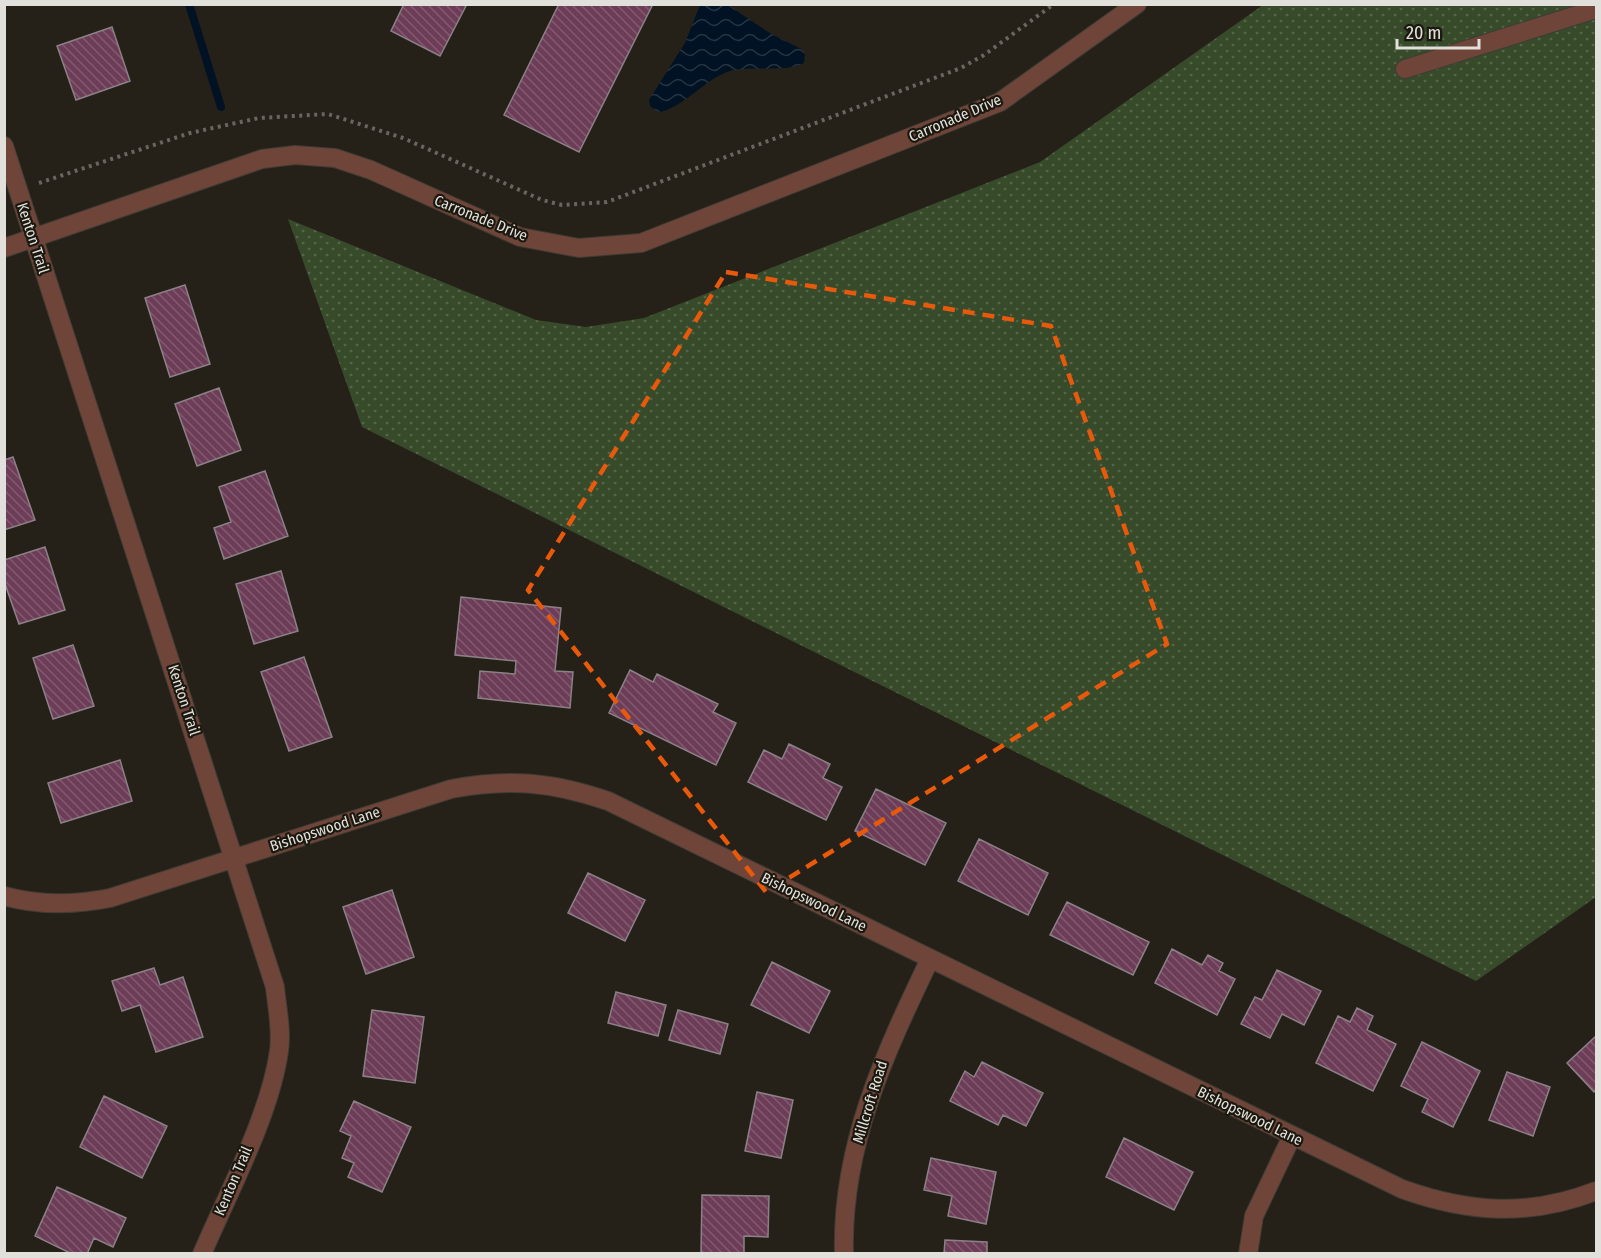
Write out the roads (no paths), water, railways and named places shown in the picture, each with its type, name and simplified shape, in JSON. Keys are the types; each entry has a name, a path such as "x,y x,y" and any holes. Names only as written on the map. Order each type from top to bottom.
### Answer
{"street":[{"name":"Carronade Drive","path":"4,248 33,240 262,159 296,155 335,158 371,170 520,237 579,248 640,243 1000,102 1137,4"},
{"path":"1405,69 1596,9"},
{"name":"Kenton Trail","path":"4,146 275,987 280,1049 272,1090 202,1254"},
{"name":"Bishopswood Lane","path":"4,896 41,903 87,903 110,898 451,789 483,783 526,781 557,786 608,801 1402,1189 1439,1203 1462,1207 1530,1208 1575,1199 1596,1191"},
{"name":"Millcroft Road","path":"844,1254 849,1183 862,1121 882,1060 930,959"},
{"path":"1248,1254 1254,1216 1292,1136"}],"water":[{"path":"700,5 728,5 768,32 801,49 805,54 804,63 788,68 730,71 711,80 685,100 667,110 658,112 650,106 649,100 685,43"}],"waterway":[{"path":"189,4 221,107"}]}
